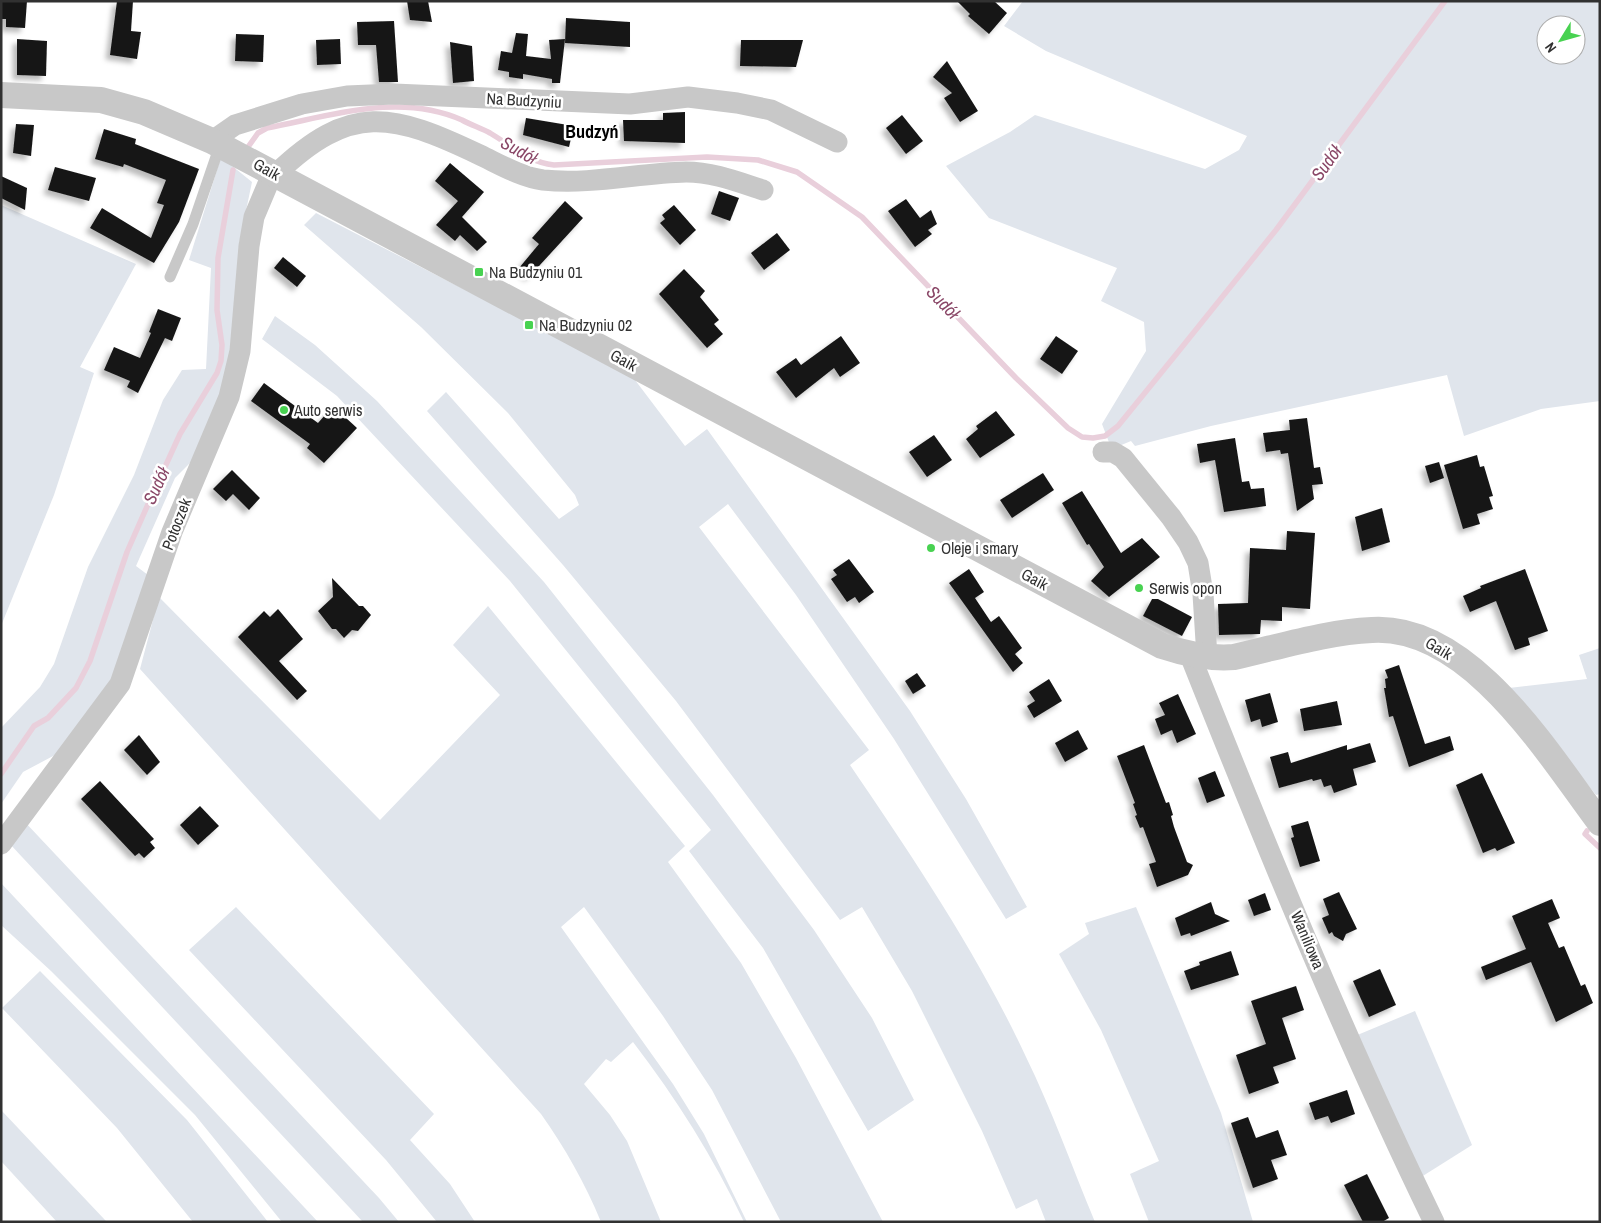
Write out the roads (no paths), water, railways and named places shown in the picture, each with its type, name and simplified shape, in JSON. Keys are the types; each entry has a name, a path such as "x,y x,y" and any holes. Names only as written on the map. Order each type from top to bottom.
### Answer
{"street":[{"name":"Na Budzyniu","path":"216,143 235,125 302,104 347,96 394,94 630,104 688,97 737,103 771,110 837,142"},
{"name":"Gaik","path":"1,95 101,100 144,112 216,143 378,231 1154,642 1199,656 1234,657 1344,633 1373,630 1396,631 1428,640 1473,671 1494,690 1526,725 1600,823"},
{"path":"274,173 321,137 338,128 355,122 386,121 408,125 448,140 519,173 540,179 590,180 687,172 713,174 763,190"},
{"name":"Potoczek","path":"1,844 120,684 172,532 229,397 240,351 249,246 254,217 274,173"},
{"path":"1103,452 1113,452 1123,458 1188,542 1198,563 1203,594 1199,656"},
{"name":"Waniliowa","path":"1199,656 1253,812 1384,1118 1434,1222"}],"lane":[{"path":"170,276 193,224 216,143"}],"waterway":[{"name":"Sudół","path":"248,147 258,133 267,128 365,109 389,107 414,108 438,112 462,120 490,133 536,161 554,165 707,157 758,160 797,172 862,217 1016,378 1068,428 1082,437 1093,438 1105,436 1118,426 1178,352 1276,230 1445,1"},
{"name":"Sudół","path":"1,774 34,726 48,718 76,688 90,661 127,552 149,502 180,434 217,373 221,361 222,345 217,310 218,258 233,170"},
{"path":"1587,831 1585,834 1600,848"}],"place":[{"name":"Na Budzyniu 01","path":"479,272"},
{"name":"Na Budzyniu 02","path":"529,325"},
{"name":"Auto serwis","path":"284,410"},
{"name":"Oleje i smary","path":"931,548"},
{"name":"Serwis opon","path":"1139,588"}],"district":[{"name":"Budzyń","path":"592,131"}]}
